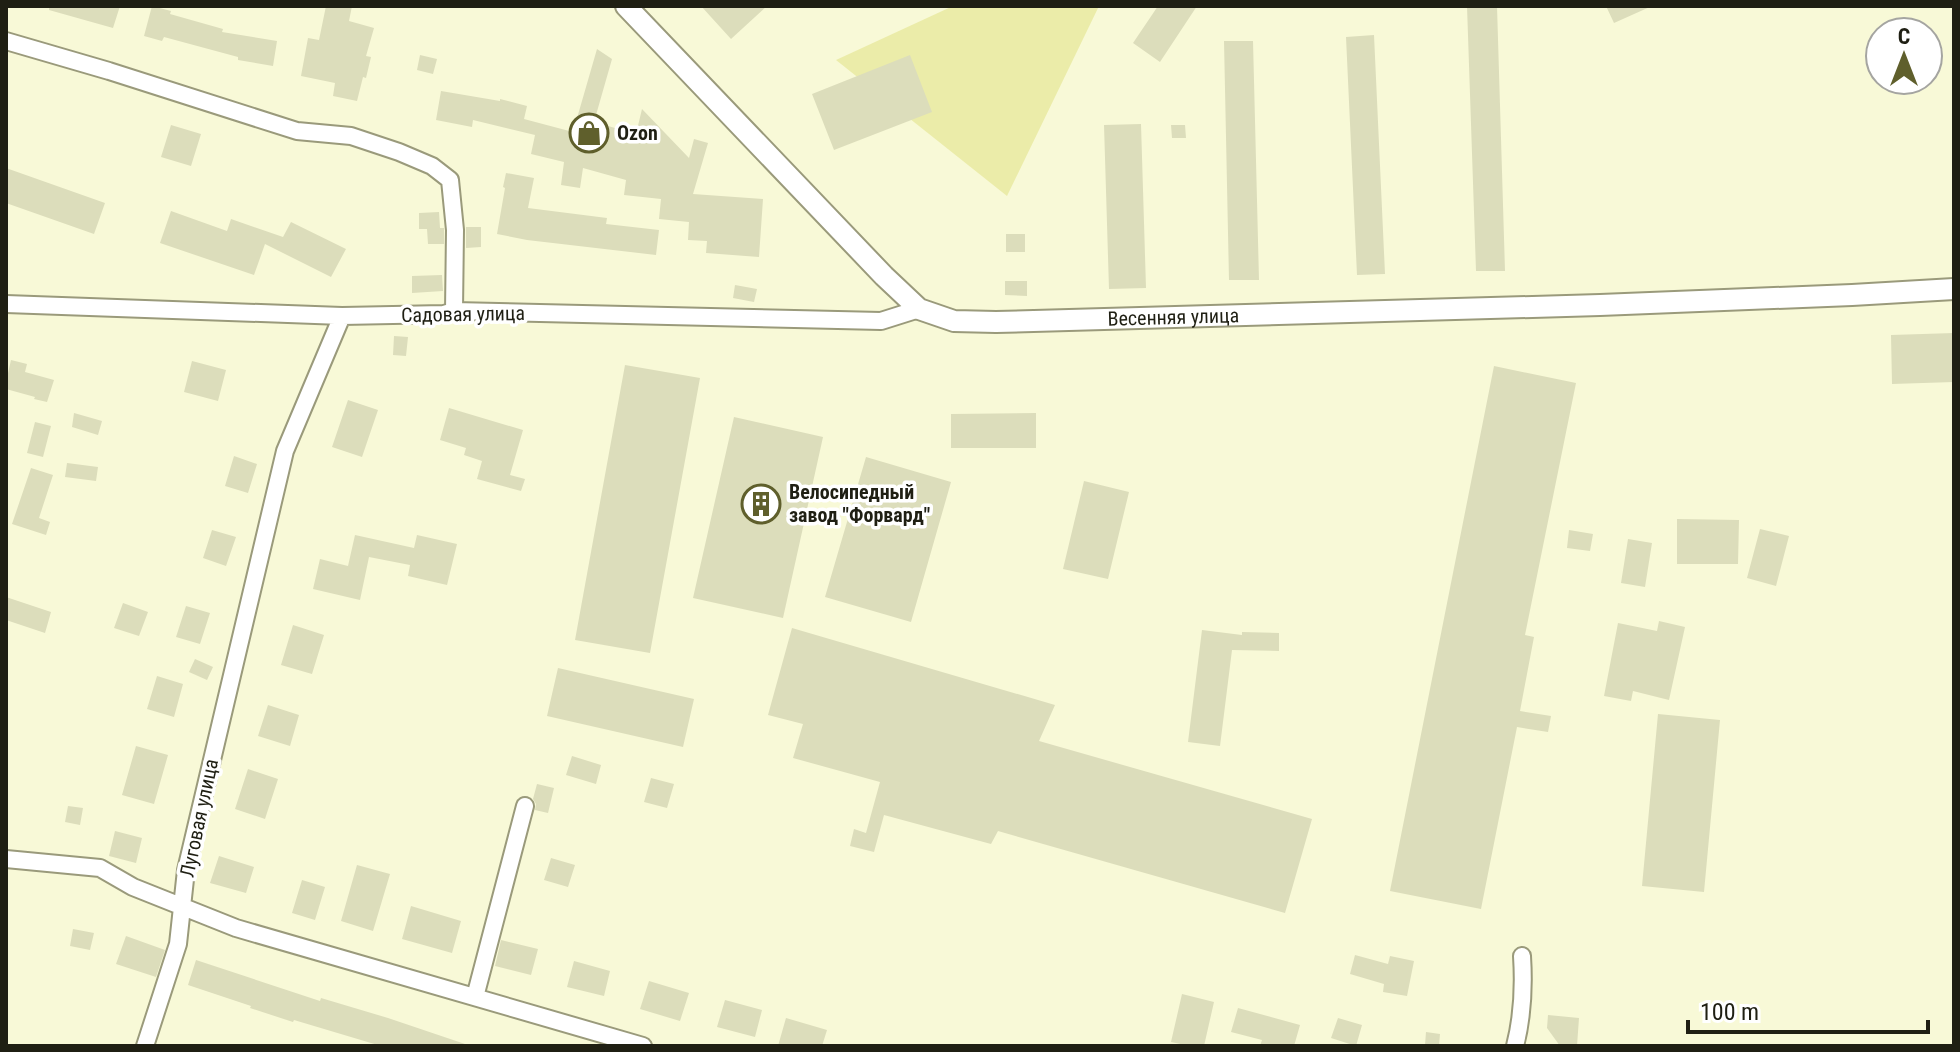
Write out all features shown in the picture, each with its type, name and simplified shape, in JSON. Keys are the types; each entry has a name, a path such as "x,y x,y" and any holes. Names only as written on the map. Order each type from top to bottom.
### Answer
{"street":[{"name":"Весенняя улица","path":"626,6 884,276 919,309 954,321 1600,305 1954,289"},
{"path":"6,41 297,131 351,136 432,166 450,180 455,230 454,311"},
{"name":"Садовая улица","path":"6,304 342,316 444,314 454,311 881,321 919,309"},
{"name":"Луговая улица","path":"145,1046 178,944 186,870 285,451 342,316"},
{"path":"475,997 525,806"},
{"path":"6,859 100,868 133,887 236,928 643,1046"},
{"path":"1515,1046 1523,1009 1522,956"}],"green space":[{"path":"953,6 1099,6 1007,196 836,60"}],"building":[{"path":"49,6 120,6 113,28 49,10"},
{"path":"152,6 223,29 222,32 277,41 273,66 238,60 238,57 164,37 162,41 144,36"},
{"path":"326,6 352,6 349,21 374,28 366,56 371,57 357,101 333,96 335,83 301,76 308,38 319,40"},
{"path":"701,6 767,6 731,39"},
{"path":"1158,6 1197,6 1160,62 1133,43"},
{"path":"1467,6 1497,6 1505,271 1476,271"},
{"path":"1606,6 1652,6 1614,23"},
{"path":"1374,35 1385,274 1357,275 1346,37"},
{"path":"1224,41 1253,41 1259,280 1229,280"},
{"path":"597,49 612,59 594,122 636,134 642,109 689,158 694,139 708,143 693,194 763,199 759,257 706,253 707,241 688,240 689,222 659,219 661,199 624,195 626,180 583,168 580,188 561,185 564,162 531,154 535,135 473,120 472,127 436,120 441,91 527,106 524,119 573,132"},
{"path":"420,55 437,59 433,74 417,70"},
{"path":"910,55 932,112 834,150 812,94"},
{"path":"1141,124 1146,288 1109,289 1104,125"},
{"path":"171,125 201,134 191,166 161,157"},
{"path":"1171,125 1185,125 1186,138 1172,138"},
{"path":"6,168 105,203 94,234 6,203"},
{"path":"506,173 534,178 528,208 607,218 606,224 659,230 656,255 497,234"},
{"path":"171,211 227,231 231,219 283,237 291,222 346,249 331,277 265,244 254,275 160,243"},
{"path":"439,212 440,228 444,228 444,244 428,244 427,229 419,229 419,213"},
{"path":"466,227 481,227 481,247 466,248"},
{"path":"1006,234 1025,234 1025,252 1006,252"},
{"path":"442,275 443,291 412,293 412,276"},
{"path":"1005,281 1027,281 1027,296 1005,295"},
{"path":"735,285 757,289 754,302 733,298"},
{"path":"1954,333 1954,382 1892,384 1891,335"},
{"path":"394,336 408,337 406,356 393,355"},
{"path":"11,360 27,364 25,372 54,380 47,402 6,389"},
{"path":"192,361 226,370 218,401 184,392"},
{"path":"625,365 700,378 650,653 575,640"},
{"path":"1494,366 1576,383 1525,635 1534,637 1520,711 1551,716 1548,732 1517,727 1481,909 1390,891"},
{"path":"348,400 378,410 362,457 332,447"},
{"path":"449,408 523,430 510,475 525,479 521,491 477,479 482,461 464,455 466,448 440,440"},
{"path":"74,413 102,421 98,435 72,427"},
{"path":"1036,413 1036,448 951,448 951,414"},
{"name":"Велосипедный завод \"Форвард\"","path":"734,417 823,437 783,618 693,598"},
{"path":"35,422 51,426 43,457 27,453"},
{"path":"234,456 257,464 248,493 225,486"},
{"path":"866,457 951,482 911,622 825,597"},
{"path":"67,463 98,467 96,481 65,477"},
{"path":"31,468 53,475 39,518 50,522 46,535 12,524"},
{"path":"1084,481 1129,492 1108,579 1063,569"},
{"path":"1677,519 1739,520 1738,564 1677,564"},
{"path":"1760,529 1789,536 1776,586 1747,578"},
{"path":"212,530 236,537 226,566 203,558"},
{"path":"1569,530 1593,534 1590,551 1567,548"},
{"path":"355,535 414,548 417,535 457,544 447,585 408,576 410,565 369,557 360,600 313,589 320,559 348,566"},
{"path":"1628,539 1652,543 1645,587 1621,583"},
{"path":"6,597 51,612 45,633 6,620"},
{"path":"123,603 148,612 139,636 114,628"},
{"path":"186,606 210,613 200,644 176,637"},
{"path":"1659,621 1685,627 1669,700 1633,691 1631,701 1604,696 1618,623 1657,631"},
{"path":"293,625 324,635 312,674 281,665"},
{"path":"792,628 1055,705 1039,741 1312,819 1285,913 998,831 991,844 884,815 874,852 850,846 854,829 866,833 880,782 793,758 803,724 768,715"},
{"path":"1202,630 1242,635 1242,632 1279,633 1279,651 1232,650 1220,746 1188,742"},
{"path":"195,659 213,667 207,680 189,672"},
{"path":"558,668 694,699 683,747 547,716"},
{"path":"157,676 183,684 174,717 147,709"},
{"path":"268,705 299,715 290,746 258,736"},
{"path":"1658,714 1720,720 1704,892 1642,886"},
{"path":"136,746 168,755 154,804 122,795"},
{"path":"572,756 601,765 596,784 566,775"},
{"path":"248,769 278,779 265,819 235,809"},
{"path":"651,778 674,784 667,808 644,802"},
{"path":"537,784 554,788 548,813 535,810 533,799"},
{"path":"68,806 83,808 80,825 65,822"},
{"path":"115,831 142,838 136,863 109,856"},
{"path":"219,856 254,867 246,893 210,883"},
{"path":"551,858 575,865 568,887 544,880"},
{"path":"357,865 390,874 373,931 341,921"},
{"path":"302,880 325,887 315,920 292,913"},
{"path":"411,906 461,921 452,953 402,939"},
{"path":"73,929 94,933 90,950 70,946"},
{"path":"126,936 165,950 156,977 116,964"},
{"path":"501,940 538,949 531,975 495,966"},
{"path":"1355,955 1388,964 1390,956 1414,961 1407,996 1383,992 1384,984 1350,974"},
{"path":"196,960 465,1044 381,1046 293,1022 188,985"},
{"path":"574,961 610,971 604,996 567,987"},
{"path":"649,981 689,993 680,1021 640,1009"},
{"path":"1182,994 1214,1002 1204,1046 1171,1042"},
{"path":"725,1000 762,1010 755,1037 717,1027"},
{"path":"1238,1008 1300,1025 1294,1046 1260,1046 1262,1040 1231,1032"},
{"path":"1548,1015 1579,1018 1577,1046 1560,1046 1547,1028"},
{"path":"786,1018 827,1030 822,1046 778,1046"},
{"path":"1338,1018 1362,1025 1356,1046 1331,1038"},
{"path":"1426,1032 1440,1034 1439,1046 1425,1045"}],"place":[{"name":"Ozon","path":"589,133"},
{"name":"Велосипедный завод \"Форвард\"","path":"761,504"}]}
